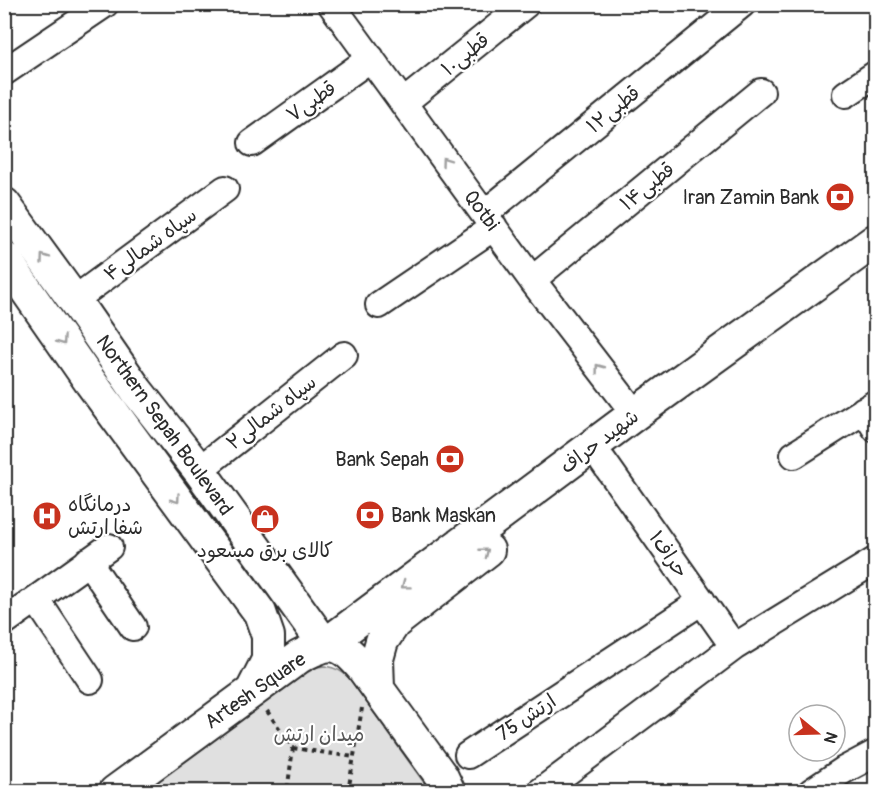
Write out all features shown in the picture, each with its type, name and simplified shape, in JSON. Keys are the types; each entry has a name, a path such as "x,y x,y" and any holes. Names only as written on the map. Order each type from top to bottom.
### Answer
{"main road":[{"name":"Northern Sepah Boulevard","path":"4,204 137,391 199,470 325,645"},
{"name":"شهید حراف","path":"325,645 450,566 634,414 876,240"},
{"name":"Northern Sepah Boulevard","path":"4,258 89,380 260,613 268,636 268,660 252,691"},
{"path":"378,688 377,659 382,641 394,623 450,566 603,461 876,264"},
{"path":"260,613 271,615 281,613 286,604 287,593"},
{"name":"Artesh Square","path":"115,792 299,657 325,645 340,647 353,656 442,777 449,792"}],"street":[{"name":"Qotbi","path":"331,4 532,280 634,414"},
{"name":"قطبی۱۰","path":"403,103 526,4"},
{"name":"قطبی۱۲","path":"379,305 489,220 742,4"},
{"path":"4,72 102,7"},
{"name":"قطبی۷","path":"252,143 371,58"},
{"path":"846,94 876,74"},
{"name":"قطبی۱۴","path":"532,280 761,92"},
{"name":"سپاه شمالی۴","path":"74,300 225,189"},
{"name":"سپاه شمالی۲","path":"199,470 344,355"},
{"path":"794,455 872,414"},
{"name":"حراف۱","path":"603,461 734,647"},
{"path":"4,622 98,554 134,627"},
{"path":"540,792 734,647 876,560"},
{"path":"36,599 90,680"},
{"name":"75 ارتش","path":"468,756 702,601"},
{"path":"824,788 876,753"}],"path":[{"path":"348,792 363,698 378,688"},
{"path":"252,691 293,748 286,792"},
{"path":"293,748 354,757"},
{"path":"170,792 170,790 176,792"}],"green space":[{"name":"میدان ارتش","path":"325,666 344,673 349,678 430,791 144,791 308,672"}],"place":[{"name":"Iran Zamin Bank","path":"840,197"},
{"name":"Bank Sepah","path":"450,459"},
{"name":"Bank Maskan","path":"370,515"},
{"name":"درمانگاه شفا ارتش","path":"47,516"},
{"name":"کالای برق مسعود","path":"265,519"}]}
